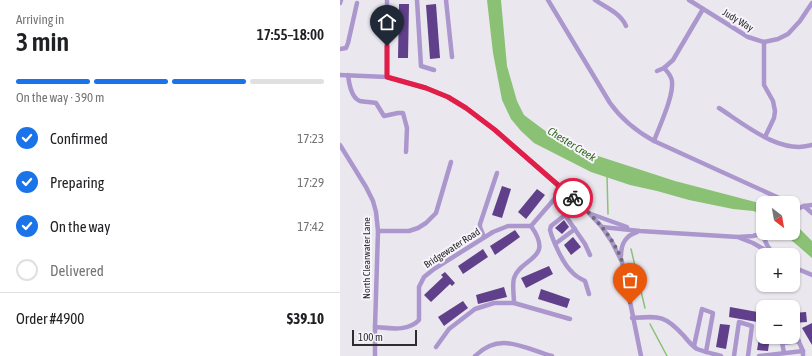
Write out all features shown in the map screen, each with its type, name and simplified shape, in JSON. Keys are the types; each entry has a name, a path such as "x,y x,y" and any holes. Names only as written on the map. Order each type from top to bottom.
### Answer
{"street":[{"path":"340,4 341,0"},
{"path":"387,0 387,77"},
{"path":"417,0 421,66 434,70"},
{"path":"446,0 452,57"},
{"path":"548,0 615,110 628,124 639,133 654,141 775,196"},
{"path":"595,0 620,16 626,26"},
{"name":"Judy Way","path":"690,0 748,37 764,42"},
{"path":"340,49 346,48 348,43 357,3"},
{"path":"765,137 774,118 775,111 773,101 764,85 764,42 778,39 788,34 800,21 812,3"},
{"path":"657,71 664,68 678,52 703,9"},
{"path":"654,141 663,119 672,88 672,82 664,68"},
{"path":"340,75 387,77 426,88 448,97 466,108 495,130 587,211 602,227 617,250 622,262"},
{"path":"348,75 354,96 359,101 376,103 384,116 403,113 407,128 406,152"},
{"path":"719,108 765,137 785,146 797,147 812,145"},
{"name":"North Clearwater Lane","path":"340,145 373,201 378,230 375,327 376,356"},
{"path":"378,230 408,231 426,224 436,213 451,162"},
{"path":"484,237 480,224 497,173"},
{"path":"514,303 514,279 520,269 531,260 538,251 538,237 531,226 563,189"},
{"path":"576,201 550,230 559,253 572,272 585,281 589,294"},
{"path":"800,207 812,205"},
{"path":"804,206 812,213"},
{"path":"587,211 614,223 640,231"},
{"path":"565,215 575,228 590,255"},
{"name":"Bridgewater Road","path":"375,327 406,328 416,324 419,320 419,287 424,277 484,237 508,226 531,226"},
{"path":"602,227 640,231 738,237 756,235"},
{"path":"555,244 575,228"},
{"path":"640,231 627,236 621,248 632,318 641,356"},
{"path":"738,237 762,248"},
{"path":"800,270 812,275"},
{"path":"436,347 449,329 475,309 494,303 514,303 570,319"},
{"path":"694,346 702,309 713,313 710,353"},
{"path":"632,318 657,316 665,319 670,322 697,349 721,356"},
{"path":"734,356 739,322 752,326 748,356"},
{"path":"475,356 485,347 494,343 506,342 541,354 552,356"},
{"path":"781,354 782,344"},
{"path":"758,356 803,354 800,344"}],"shaded area":[{"path":"487,0 501,0 507,66 517,101 524,115 548,133 572,146 675,181 756,202 756,212 689,200 630,185 591,172 534,143 511,119 502,100 493,53"},
{"path":"800,229 812,241 812,258 791,240 800,240"}],"building":[{"path":"399,4 409,4 408,58 398,58"},
{"path":"436,4 440,58 430,59 426,5"},
{"path":"502,186 511,189 502,218 492,215"},
{"path":"537,189 545,195 526,219 518,212"},
{"path":"564,220 569,227 562,234 555,228"},
{"path":"515,230 520,237 495,255 490,246"},
{"path":"573,237 581,247 571,255 564,245"},
{"path":"483,249 488,257 463,274 458,266"},
{"path":"549,266 553,274 526,288 521,278"},
{"path":"445,272 455,283 452,286 450,284 431,302 424,295 443,277 441,275"},
{"path":"504,287 507,297 478,304 476,295"},
{"path":"541,289 570,299 567,308 538,299"},
{"path":"463,301 468,308 444,326 438,317"},
{"path":"730,307 756,312 756,322 729,317"},
{"path":"800,312 806,312 807,322 800,322"},
{"path":"812,323 812,345 802,328"},
{"path":"720,324 730,325 726,349 716,347"},
{"path":"758,344 769,344 768,351 757,350"}],"waterway":[{"path":"607,176 608,214"},
{"path":"631,249 645,308"},
{"path":"650,324 667,356"}],"way so far":[{"path":"573,198 602,227 617,250 622,262 630,304"}],"route":[{"path":"387,46 387,77 438,92 466,108 495,130 573,198"}],"water label":[{"name":"Chester Creek","path":"572,144"}]}
